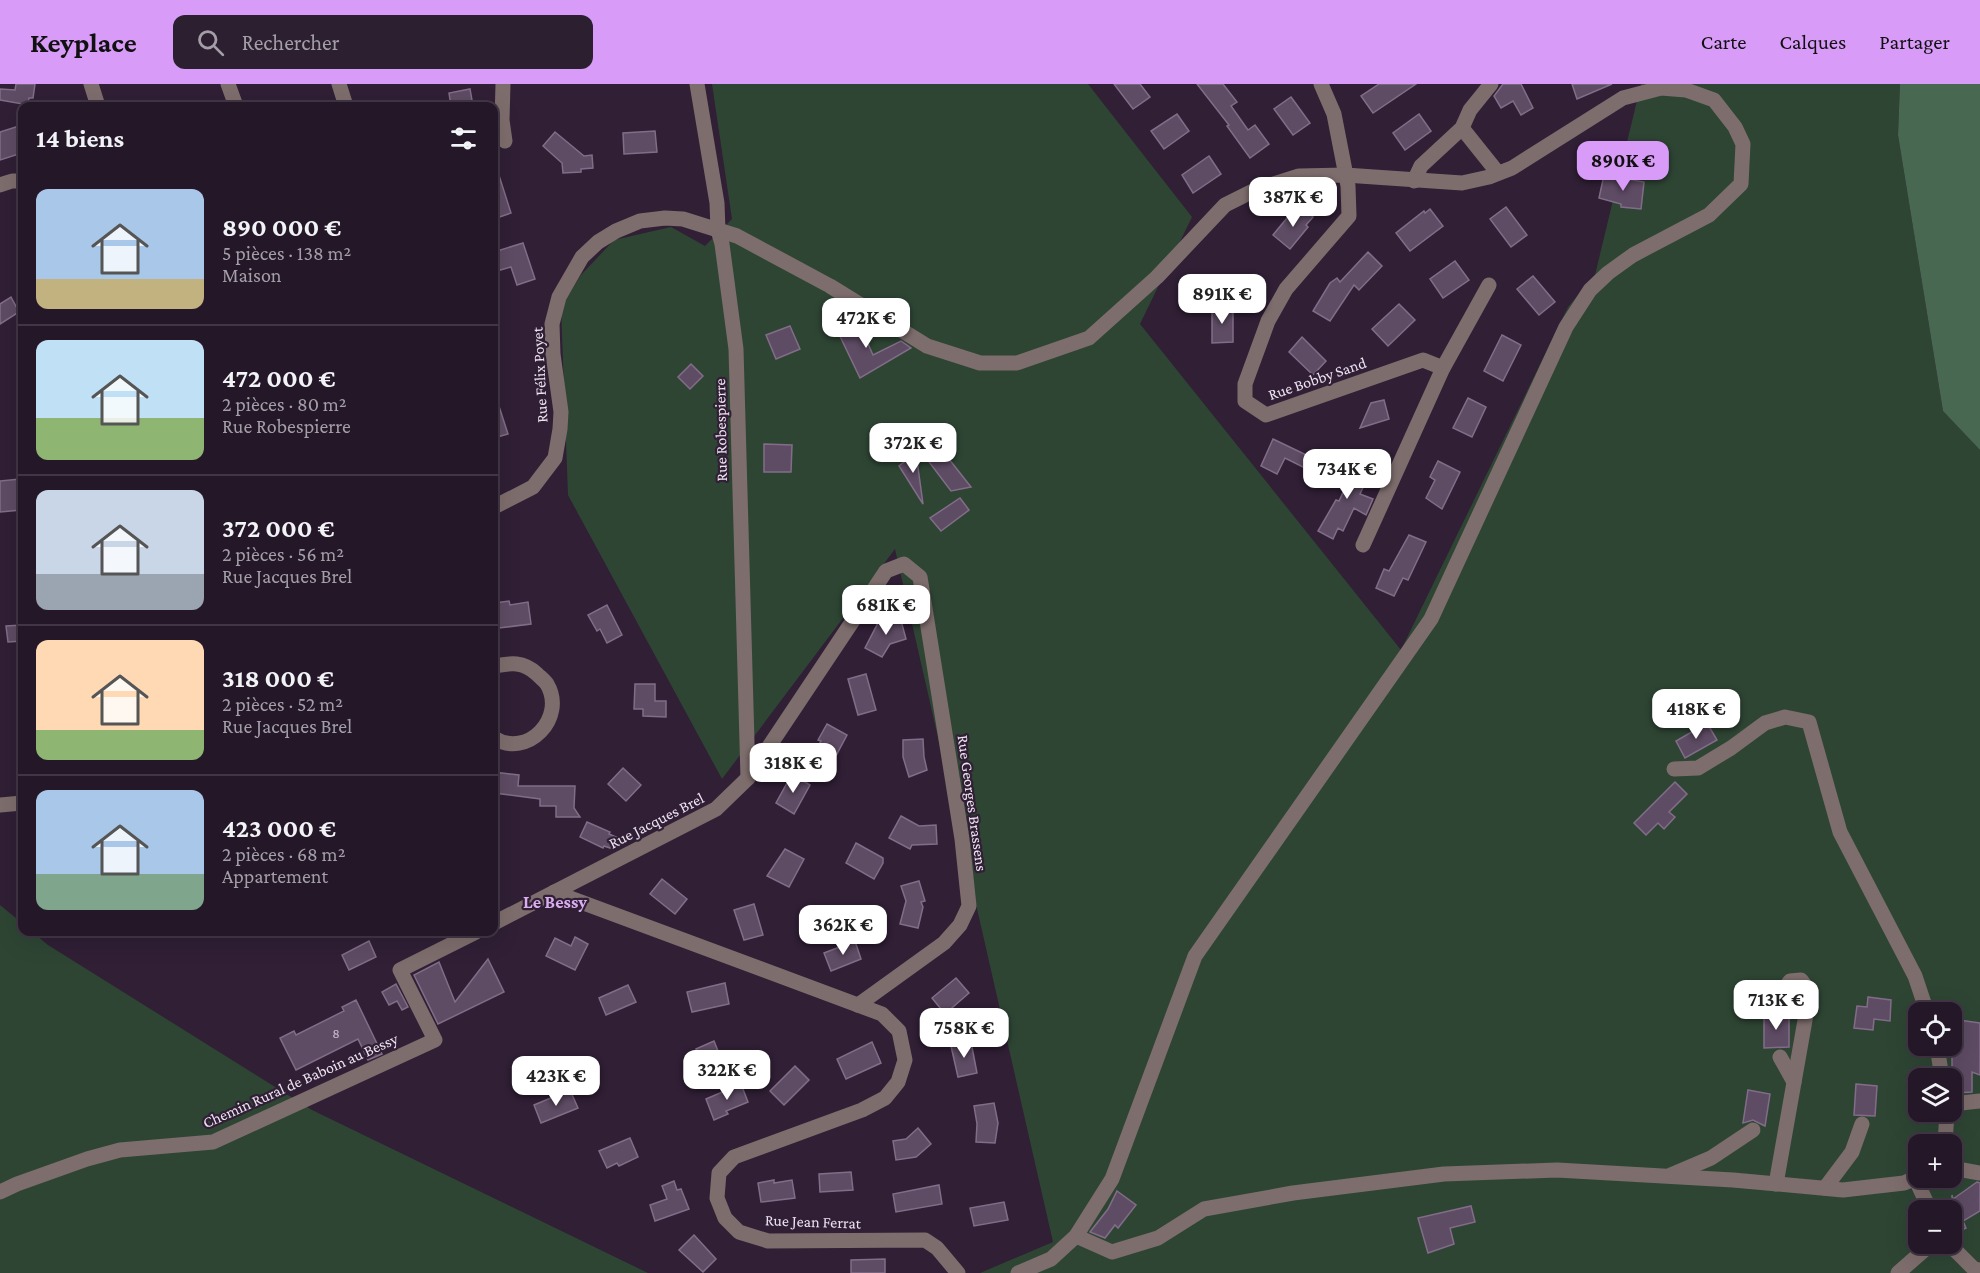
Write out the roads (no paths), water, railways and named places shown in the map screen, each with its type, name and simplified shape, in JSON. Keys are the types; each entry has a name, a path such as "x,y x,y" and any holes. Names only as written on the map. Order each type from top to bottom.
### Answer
{"street":[{"path":"91,84 97,102"},
{"path":"228,84 235,102"},
{"path":"339,84 345,102"},
{"path":"503,84 502,120 505,141"},
{"name":"Rue Robespierre","path":"697,84 717,203 718,230 722,244 736,349 748,778"},
{"path":"1321,84 1334,114 1345,175"},
{"path":"1414,181 1421,166 1462,128 1470,110 1491,84"},
{"name":"Rue Félix Poyet","path":"498,505 533,487 555,458 561,412 553,354 552,324 559,297 582,257 598,242 640,221 665,218 683,219 736,236 830,286 927,346 980,363 1017,363 1089,338 1157,277 1225,205 1257,189 1299,176 1345,175 1462,183 1512,168 1623,98 1660,88 1686,90 1714,100 1735,127 1743,144 1741,184 1709,215 1633,255 1608,273 1590,290 1566,327 1431,618 1195,956 1112,1179 1076,1236 1051,1259 1018,1273"},
{"path":"1462,128 1498,173"},
{"name":"Rue Bobby Sand","path":"1345,175 1348,186 1349,216 1286,289 1264,332 1245,384 1245,401 1266,415 1423,360 1443,368"},
{"path":"0,185 18,181"},
{"path":"1364,545 1443,368 1489,285"},
{"name":"Rue Jacques Brel","path":"498,921 716,809 748,778 886,571 904,564"},
{"name":"Rue Georges Brassens","path":"858,1005 944,943 960,925 969,906 962,839 920,577 904,564"},
{"path":"498,665 513,662 531,669 547,684 553,704 546,726 528,742 504,744 498,740"},
{"path":"1674,769 1698,768 1766,723 1785,717 1809,722 1840,832 1915,976 1924,1002"},
{"path":"0,805 18,803"},
{"name":"Rue Jean Ferrat","path":"554,892 882,1014 899,1031 904,1060 898,1082 885,1098 862,1110 734,1157 719,1173 717,1198 725,1218 739,1232 768,1241 925,1240 937,1248 958,1273"},
{"name":"Chemin Rural de Baboin au Bessy","path":"0,1192 16,1184 87,1159 120,1150 213,1142 435,1040 400,970 468,936"},
{"path":"1776,1184 1806,1012"},
{"path":"1780,1057 1794,1082"},
{"path":"1962,1103 1980,1101"},
{"path":"1825,1188 1852,1152 1862,1124"},
{"path":"1668,1176 1711,1158 1753,1130"},
{"path":"1076,1236 1112,1252 1158,1239 1204,1209 1293,1194 1444,1174 1557,1170 1843,1190 1908,1181"},
{"path":"1962,1170 1980,1173"},
{"path":"1898,1273 1920,1254"},
{"path":"1959,1254 1974,1269 1980,1270"}],"district":[{"name":"Le Bessy","path":"555,902"}]}
